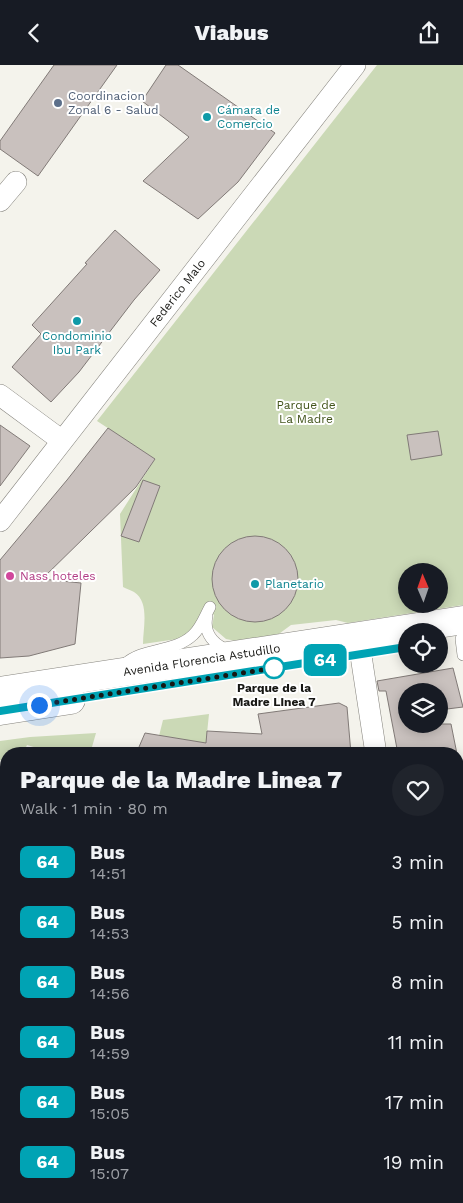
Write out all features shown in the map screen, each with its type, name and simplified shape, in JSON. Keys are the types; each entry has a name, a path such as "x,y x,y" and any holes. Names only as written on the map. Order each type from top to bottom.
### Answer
{"main road":[{"name":"Avenida Florencia Astudillo","path":"0,691 239,655 458,639"},
{"name":"Avenida Florencia Astudillo","path":"0,711 360,645 398,647"}],"street":[{"name":"Federico Malo","path":"0,521 61,440 355,65"},
{"path":"0,201 16,182"},
{"path":"0,395 61,440"},
{"path":"360,645 375,747"}],"lane":[{"path":"119,673 127,662 139,655 177,645 194,634 210,607 206,624 210,638 224,649 239,655"}],"green space":[{"name":"Parque de La Madre","path":"377,65 463,65 463,605 448,607 448,563 398,563 398,613 412,613 348,623 336,620 291,625 276,636 236,641 226,639 212,627 214,615 205,610 194,630 184,638 143,644 144,609 142,602 134,592 123,587 120,514 155,459 97,421"},
{"path":"209,714 206,743 159,736 163,720"},
{"path":"96,733 92,747 34,747 27,745 26,747 0,747 0,741"}],"building":[{"name":"Coordinacion Zonal 6 - Salud","path":"54,65 117,65 38,176 0,149 0,141"},
{"name":"Cámara de Comercio","path":"166,65 178,65 275,133 238,182 198,219 143,181 189,137 142,101"},
{"path":"115,230 160,270 134,300 79,372 51,402 12,367 41,334 32,325"},
{"path":"0,425 30,446 0,486"},
{"path":"108,428 155,459 136,487 42,579 81,583 75,644 29,656 0,658 0,560"},
{"path":"438,431 442,455 411,460 407,435"},
{"path":"143,480 160,486 139,542 121,536"},
{"name":"Planetario","path":"255,536 271,539 279,543 291,555 295,563 298,579 295,595 291,603 279,615 271,619 255,622 239,619 231,615 219,603 215,595 212,579 215,563 219,555 231,543 239,539"},
{"path":"453,668 463,707 448,709 448,683 398,683 398,733 448,733 448,724 451,724 456,747 397,747 386,691 379,691 377,681 424,673 448,673 448,669"},
{"path":"339,703 347,707 350,747 139,747 145,733 206,743 207,731 262,734 258,714"}],"bus line":[{"name":"64","path":"0,711 398,648"}],"place":[{"name":"Coordinacion Zonal 6 - Salud","path":"58,103"},
{"name":"Cámara de Comercio","path":"207,117"},
{"name":"Condominio Ibu Park","path":"77,321"},
{"name":"Nass hoteles","path":"10,576"},
{"name":"Planetario","path":"255,584"},
{"name":"Parque de la Madre Linea 7","path":"274,668"}],"route":[{"path":"39,705 274,668"}]}
